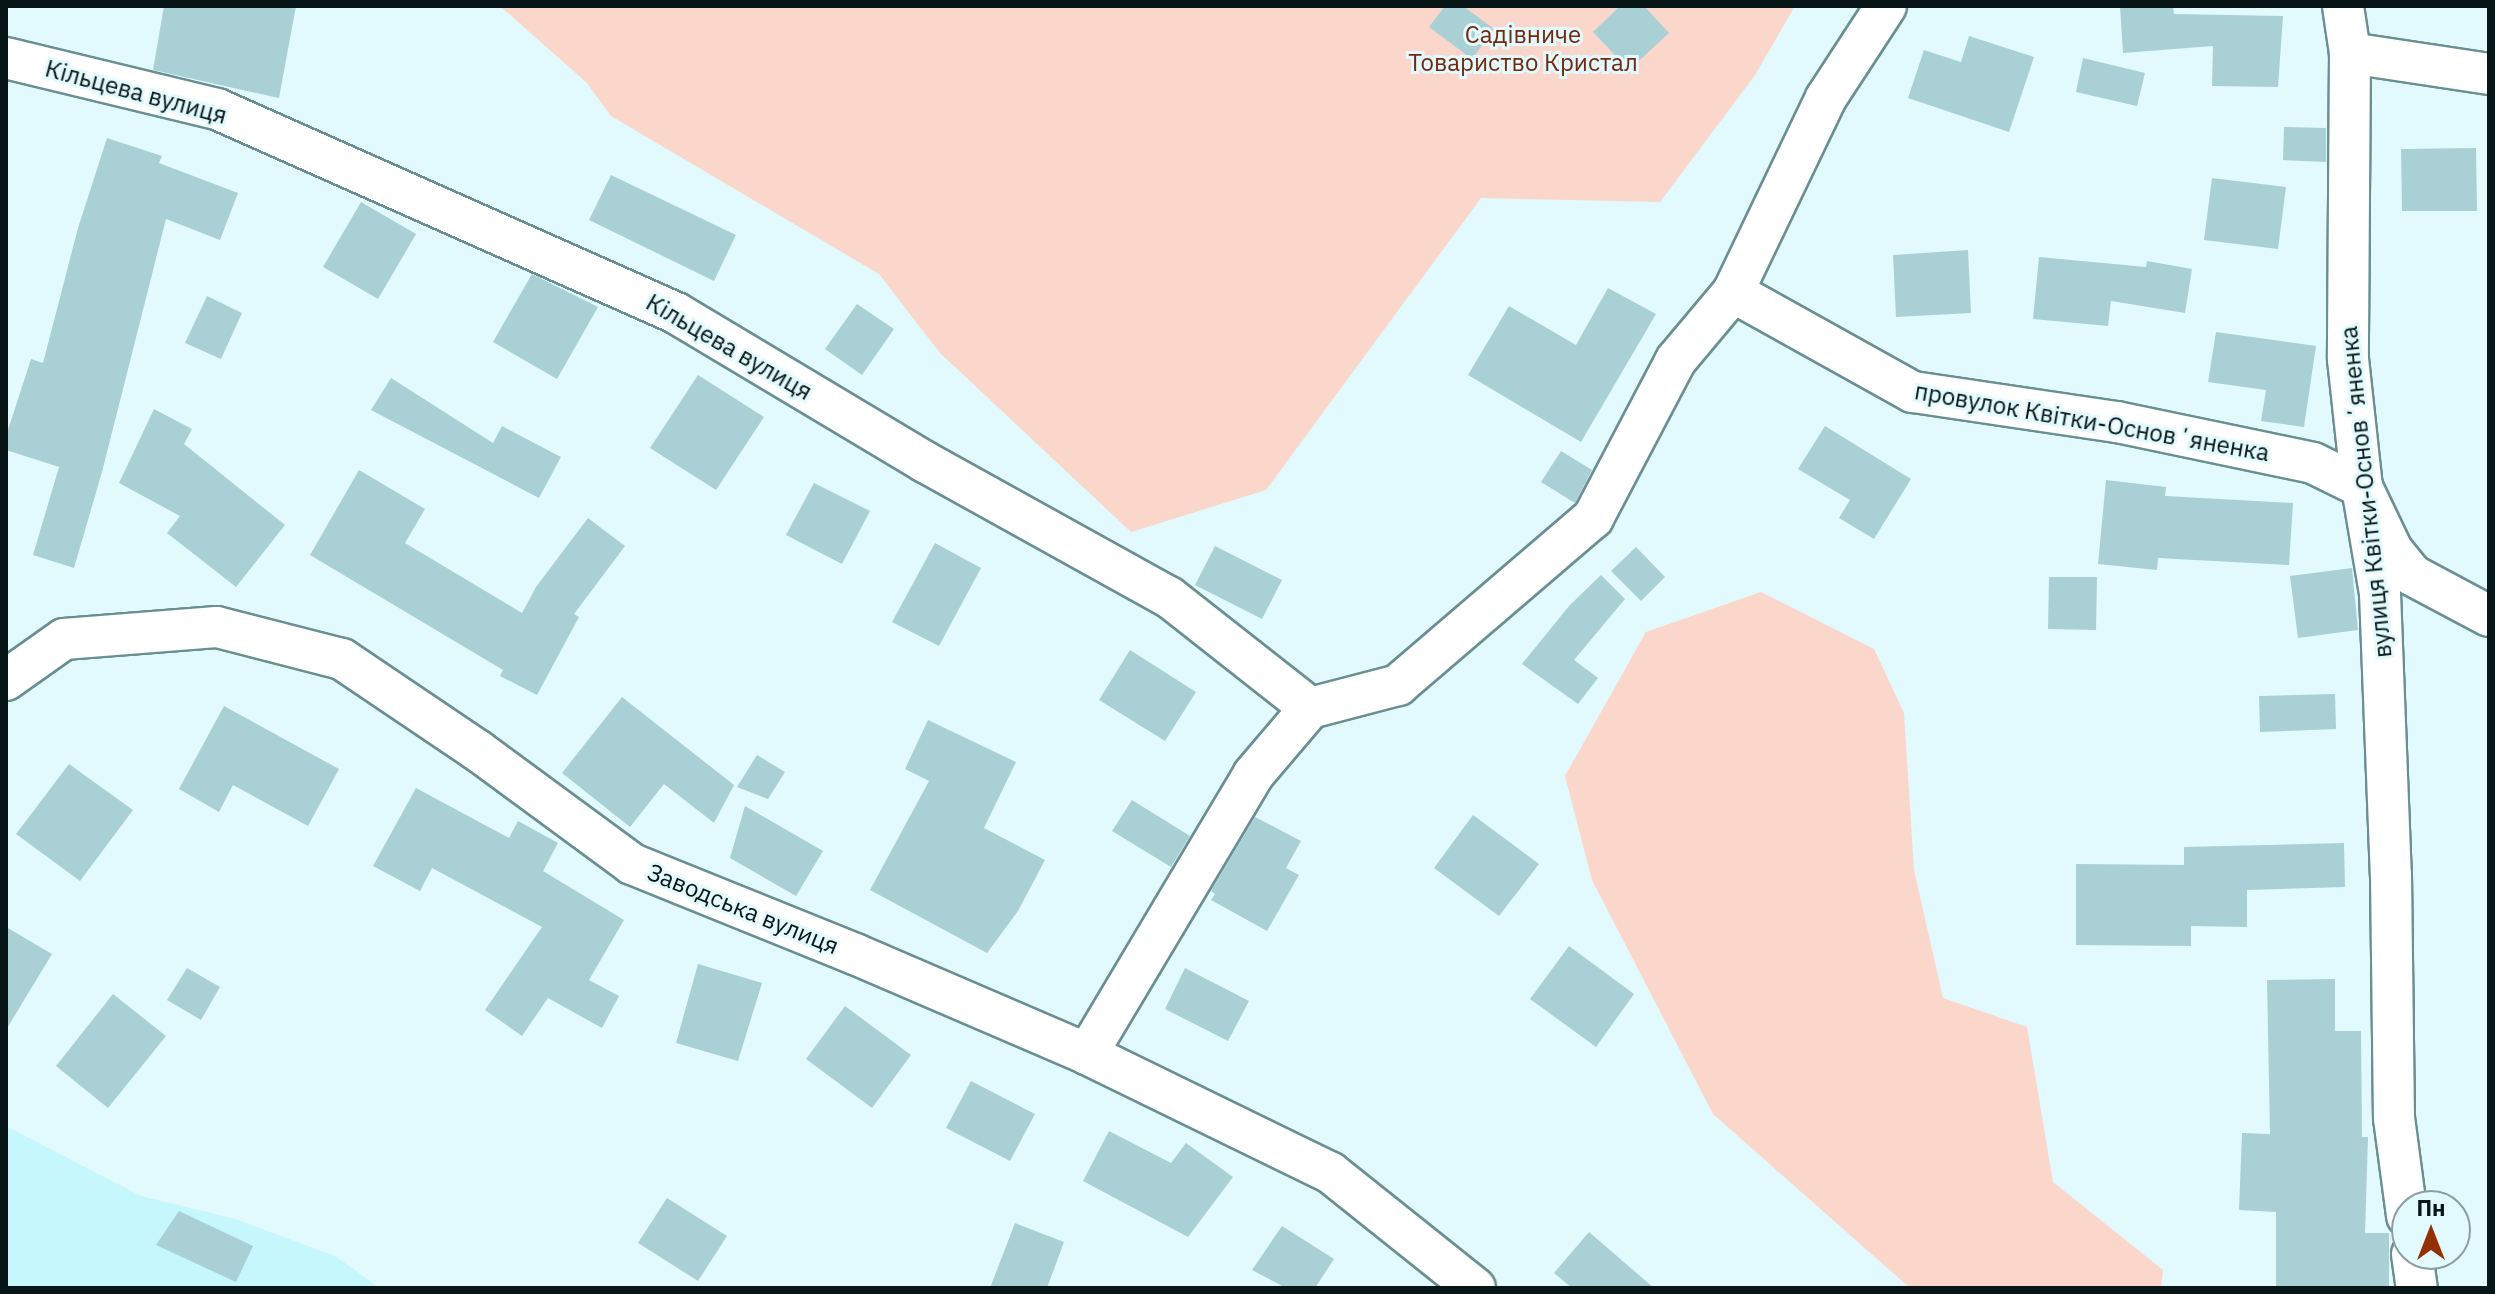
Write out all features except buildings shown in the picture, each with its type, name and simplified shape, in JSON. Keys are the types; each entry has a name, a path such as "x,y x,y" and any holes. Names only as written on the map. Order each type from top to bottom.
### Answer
{"street":[{"path":"1087,1054 1253,775 1310,708 1398,685 1593,518 1676,360 1733,292 1826,98 1886,6"},
{"name":"вулиця Квітки-Основʼяненка","path":"2343,6 2350,53 2348,359 2362,487 2380,593 2391,875 2394,1118 2404,1190"},
{"path":"2350,53 2489,74"},
{"name":"Кільцева вулиця","path":"6,58 217,109 676,313 925,462 1169,597 1310,708"},
{"name":"провулок Квітки-Основʼяненка","path":"1733,292 1913,392 2117,422 2268,453 2313,463 2362,487"},
{"path":"2362,487 2392,550 2412,575 2489,616"},
{"name":"Заводська вулиця","path":"6,680 64,639 217,627 342,659 477,750 632,864 855,954 1087,1054 1331,1173 1475,1288"}],"shaded area":[{"path":"6,1126 141,1196 235,1219 335,1256 380,1288 6,1288"}],"green space":[{"name":"Садівниче Товариство Кристал","path":"500,6 1795,6 1755,75 1660,202 1481,198 1266,490 1131,532 940,353 879,274 611,116 587,83"},
{"path":"1761,592 1874,649 1904,713 1914,870 1943,998 2027,1027 2053,1182 2163,1270 2161,1288 1910,1288 1713,1114 1592,880 1565,776 1646,632"}]}
